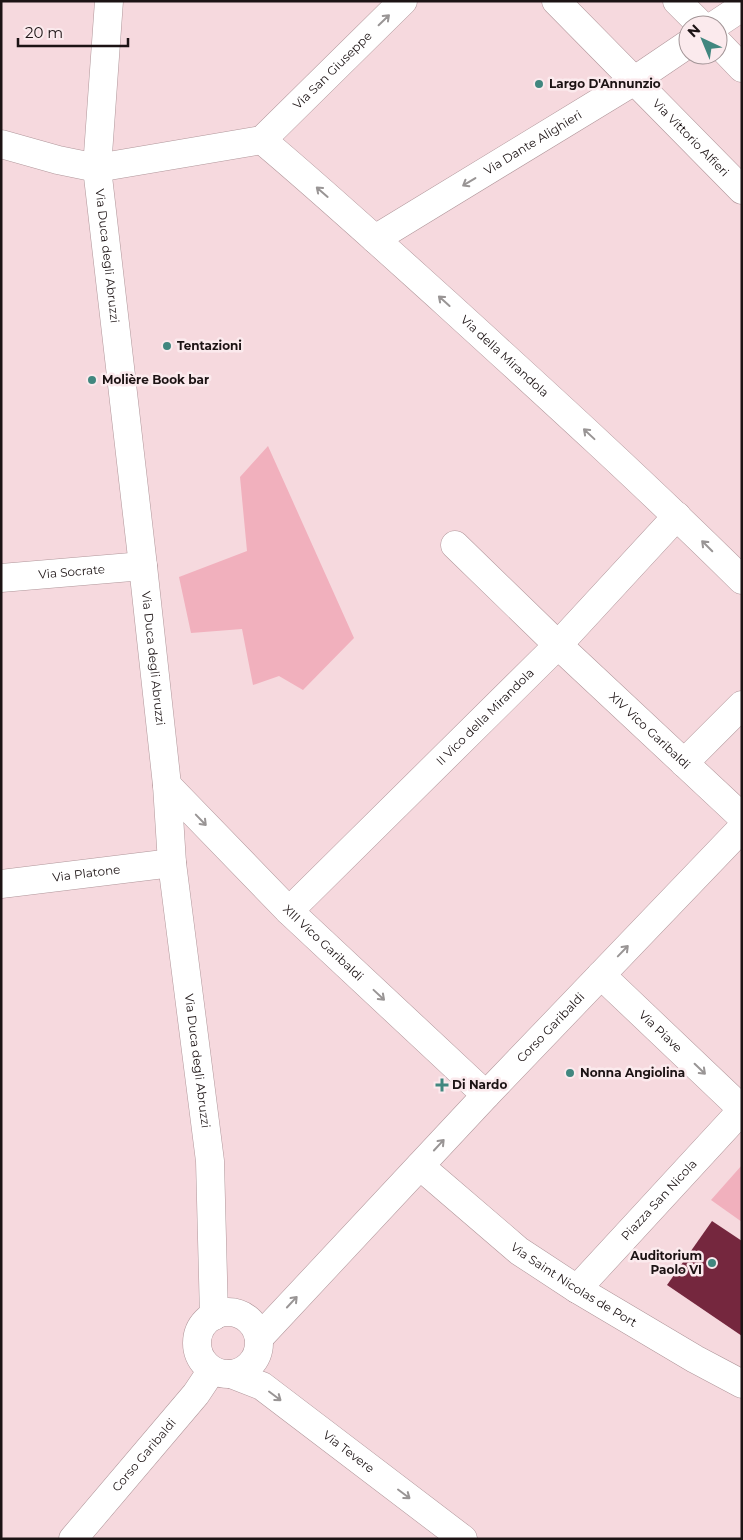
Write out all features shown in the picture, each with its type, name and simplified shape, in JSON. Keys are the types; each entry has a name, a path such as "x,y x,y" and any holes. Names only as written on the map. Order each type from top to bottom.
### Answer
{"street":[{"name":"Via Duca degli Abruzzi","path":"109,1 97,168 167,785 172,863 210,1161 214,1316"},
{"name":"Via San Giuseppe","path":"262,140 403,1"},
{"name":"Via Vittorio Alfieri","path":"556,1 742,190"},
{"path":"678,1 691,15"},
{"path":"728,16 742,7"},
{"name":"Via Dante Alighieri","path":"376,239 635,80 678,51"},
{"path":"728,53 742,68"},
{"path":"1,144 58,160 97,168 262,140"},
{"name":"Via della Mirandola","path":"262,140 376,239 504,356 677,516 742,580"},
{"name":"II Vico della Mirandola","path":"289,911 558,644 677,516"},
{"name":"XIV Vico Garibaldi","path":"455,545 742,817"},
{"name":"Via Socrate","path":"1,578 143,566"},
{"path":"684,763 742,704"},
{"name":"XIII Vico Garibaldi","path":"167,785 289,911 486,1095"},
{"name":"Corso Garibaldi","path":"259,1338 486,1095 742,828"},
{"name":"Via Platone","path":"1,884 172,863"},
{"name":"Via Piave","path":"601,975 742,1110"},
{"name":"Piazza San Nicola","path":"577,1289 742,1110"},
{"name":"Via Saint Nicolas de Port","path":"420,1166 519,1250 577,1289 695,1359 742,1384"},
{"path":"223,1313 233,1313 250,1321 256,1329 259,1338 257,1352 250,1366 241,1371 222,1372 205,1364 200,1356 198,1338 201,1329 206,1321 223,1313"},
{"name":"Corso Garibaldi","path":"73,1539 196,1394 222,1372"},
{"name":"Via Tevere","path":"222,1372 262,1386 463,1539"}],"shaded area":[{"path":"268,446 354,638 303,690 279,676 253,685 242,629 191,633 179,577 247,551 240,477"},
{"path":"742,1165 742,1222 711,1200"}],"building":[{"name":"Auditorium Paolo VI","path":"712,1221 742,1241 742,1336 667,1285"}],"place":[{"name":"Largo D'Annunzio","path":"539,84"},
{"name":"Tentazioni","path":"167,346"},
{"name":"Molière Book bar","path":"92,380"},
{"name":"Nonna Angiolina","path":"570,1073"},
{"name":"Di Nardo","path":"442,1085"},
{"name":"Auditorium Paolo VI","path":"712,1263"}]}
